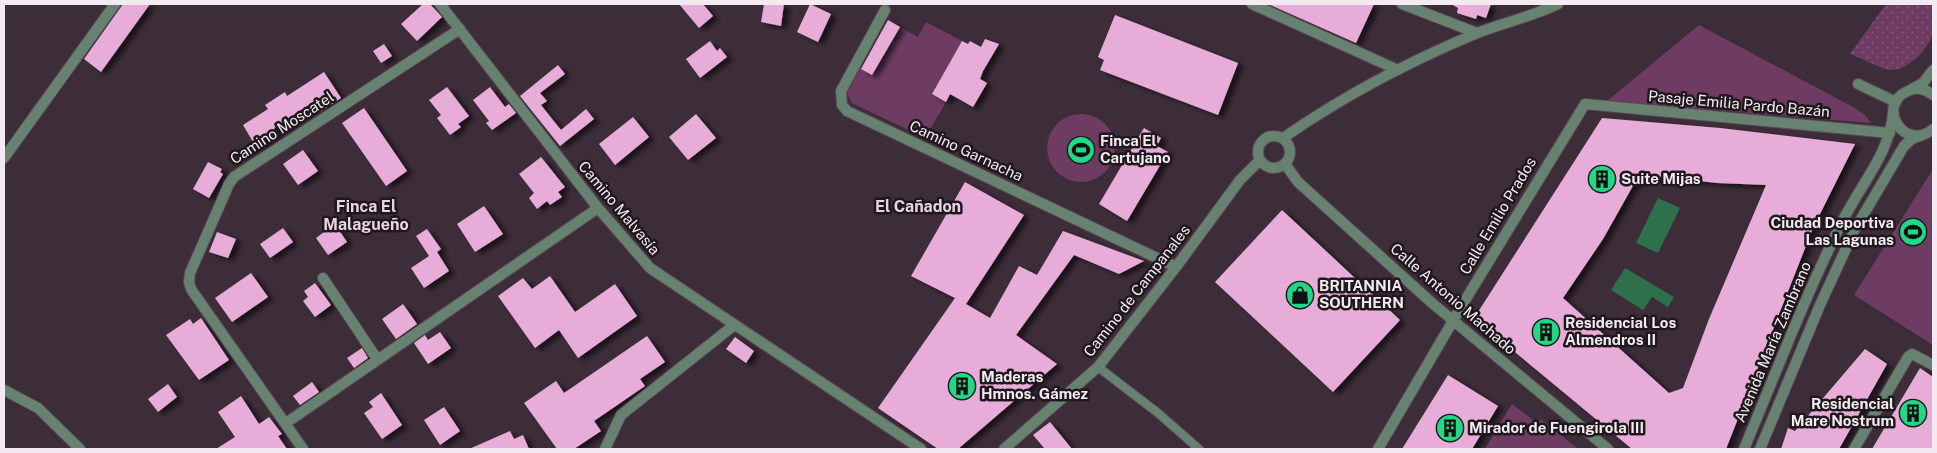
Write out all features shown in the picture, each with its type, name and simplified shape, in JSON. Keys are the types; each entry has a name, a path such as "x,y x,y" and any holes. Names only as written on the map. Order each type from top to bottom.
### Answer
{"street":[{"path":"4,158 115,4"},
{"name":"Camino Malvasía","path":"440,4 598,208 650,268 733,326 921,449"},
{"path":"1252,4 1398,70"},
{"path":"1402,4 1477,33"},
{"path":"1282,138 1306,122 1398,70 1477,33 1528,17 1558,4"},
{"name":"Camino Garnacha","path":"885,10 841,91 842,105 847,111 1176,267"},
{"name":"Camino Moscatel","path":"303,449 191,289 188,282 190,273 234,177 460,29"},
{"path":"1858,84 1896,102 1903,93 1923,83 1933,70"},
{"path":"1911,89 1919,88 1933,95"},
{"name":"Avenida María Zambrano","path":"1744,449 1806,300 1838,229 1890,133 1896,102"},
{"name":"Pasaje Emilia Pardo Bazán","path":"1585,104 1890,133"},
{"name":"Calle Emilio Prados","path":"1378,449 1453,320 1585,104"},
{"path":"1893,112 1894,120 1904,132 1918,136 1929,132"},
{"name":"Avenida María Zambrano","path":"1760,449 1820,305 1856,229 1904,146 1912,139 1929,132"},
{"path":"1272,136 1282,138 1290,149 1288,160 1285,164 1274,168 1269,167 1260,160 1258,150 1262,140 1272,136"},
{"name":"Camino de Campanales","path":"1004,449 1098,367 1176,267 1240,180 1260,160"},
{"name":"Calle Antonio Machado","path":"1285,164 1298,182 1453,320 1608,449"},
{"path":"286,423 376,359 598,208"},
{"path":"323,278 376,359"},
{"path":"604,449 622,415 733,326"},
{"path":"1854,449 1908,356 1912,354 1933,364"},
{"path":"4,390 38,408 80,449"}],"lane":[{"path":"1098,367 1158,413 1199,449"}],"shaded area":[{"path":"1886,4 1933,4 1934,28 1928,44 1918,57 1904,67 1890,70 1850,54"},
{"path":"926,22 962,41 932,94 946,102 925,138 852,103 847,93 860,68 872,74 900,27 918,37"},
{"path":"1699,25 1853,107 1865,115 1871,123 1607,101"},
{"name":"Finca El Cartujano","path":"1074,114 1088,114 1100,119 1110,129 1115,141 1115,155 1110,167 1100,177 1088,182 1074,182 1062,177 1052,167 1047,155 1047,141 1052,129 1062,119"},
{"name":"Ciudad Deportiva Las Lagunas","path":"1933,169 1933,345 1854,295"},
{"path":"1658,198 1680,208 1658,253 1636,243"},
{"path":"1625,268 1674,297 1668,307 1652,297 1643,310 1611,290"},
{"path":"1512,404 1537,423 1541,419 1578,449 1485,449"}],"building":[{"path":"123,4 150,4 101,72 84,59"},
{"path":"423,4 430,4 442,17 417,41 401,24"},
{"path":"679,4 703,4 713,16 699,28"},
{"path":"764,4 784,4 781,26 761,22"},
{"path":"810,4 831,14 818,42 797,32"},
{"path":"1268,4 1374,4 1356,43"},
{"path":"1451,4 1491,4 1486,18 1477,15 1476,19 1457,13 1458,8"},
{"path":"1115,15 1238,63 1218,115 1100,70 1104,60 1098,57"},
{"path":"888,20 900,27 872,75 861,69"},
{"path":"985,39 999,44 983,71 980,79 987,83 973,107 950,94 946,102 932,94 962,41 968,44 970,41 981,47"},
{"path":"710,41 717,51 720,48 727,57 700,78 686,59"},
{"path":"384,44 392,56 381,63 373,51"},
{"path":"558,65 565,74 540,93 547,101 541,105 561,130 586,109 594,119 560,146 520,96"},
{"path":"324,72 341,98 320,112 313,102 274,128 277,134 256,147 243,125 268,109 265,105 285,92 287,96"},
{"path":"447,87 469,116 458,124 461,127 450,135 437,118 441,115 429,100"},
{"path":"490,87 505,107 509,104 516,113 492,130 486,123 489,121 473,100"},
{"path":"364,108 407,171 386,186 342,123"},
{"path":"696,114 716,138 688,160 669,137"},
{"path":"633,117 649,137 615,165 599,144"},
{"path":"1602,118 1720,128 1855,144 1813,228 1726,449 1632,449 1481,324 1478,312","holes":["1646,175 1717,183 1766,185 1709,319 1683,388 1669,393 1563,298 1603,239 1634,184"]},
{"path":"1144,128 1161,138 1157,146 1168,152 1127,221 1099,204"},
{"path":"303,150 318,171 298,185 283,164"},
{"path":"541,157 565,187 558,192 562,197 550,205 547,201 537,209 529,198 534,193 519,174"},
{"path":"208,162 222,169 220,172 223,174 209,198 193,189"},
{"path":"965,182 1024,215 966,304 990,318 1019,266 1037,275 1063,231 1144,261 1119,274 1074,255 1016,335 1057,364 958,449 938,449 878,408 955,298 911,276"},
{"path":"484,206 503,234 475,252 457,224"},
{"path":"1282,210 1400,320 1333,392 1215,282"},
{"path":"335,224 347,242 328,255 316,238"},
{"path":"283,228 293,242 270,258 260,244"},
{"path":"427,229 441,249 437,252 449,271 424,288 411,268 429,256 416,236"},
{"path":"217,232 236,239 228,258 209,252"},
{"path":"251,273 268,297 232,322 215,298"},
{"path":"550,276 575,312 615,284 637,316 578,358 559,330 535,348 498,296 523,278 532,289"},
{"path":"315,283 331,305 315,317 303,301 308,297 304,291"},
{"path":"403,304 417,324 396,339 382,319"},
{"path":"201,318 229,360 199,380 166,335 190,319 193,324"},
{"path":"440,332 451,348 428,364 414,343 425,335 428,340"},
{"path":"647,336 665,362 640,379 645,386 594,421 601,431 574,449 557,449 524,403 556,381 564,393"},
{"path":"735,337 754,351 746,363 726,349"},
{"path":"362,348 368,358 354,368 347,358"},
{"path":"1865,349 1887,364 1839,449 1781,449 1788,428 1795,431"},
{"name":"Residencial Mare Nostrum","path":"1920,368 1933,377 1933,449 1872,449"},
{"name":"Mirador de Fuengirola III","path":"1448,375 1498,406 1472,449 1402,449"},
{"path":"312,382 319,392 300,405 293,396"},
{"path":"168,384 177,397 158,412 148,399"},
{"path":"381,393 402,425 382,439 364,413 373,407 369,402"},
{"path":"241,396 259,424 269,417 282,434 278,436 287,449 216,449 235,437 218,412"},
{"path":"444,407 460,431 440,445 424,420"},
{"path":"1050,422 1072,449 1045,449 1033,435"},
{"path":"510,431 514,439 523,435 529,449 469,449"}],"place":[{"name":"Finca El Cartujano","path":"1081,150"},
{"name":"Suite Mijas","path":"1602,179"},
{"name":"Ciudad Deportiva Las Lagunas","path":"1913,232"},
{"name":"BRITANNIA SOUTHERN","path":"1300,295"},
{"name":"Residencial Los Almendros II","path":"1546,332"},
{"name":"Maderas Hmnos. Gámez","path":"962,386"},
{"name":"Residencial Mare Nostrum","path":"1913,413"},
{"name":"Mirador de Fuengirola III","path":"1450,428"}],"district":[{"name":"El Cañadon","path":"918,206"},
{"name":"Finca El Malagueño","path":"366,215"}]}
